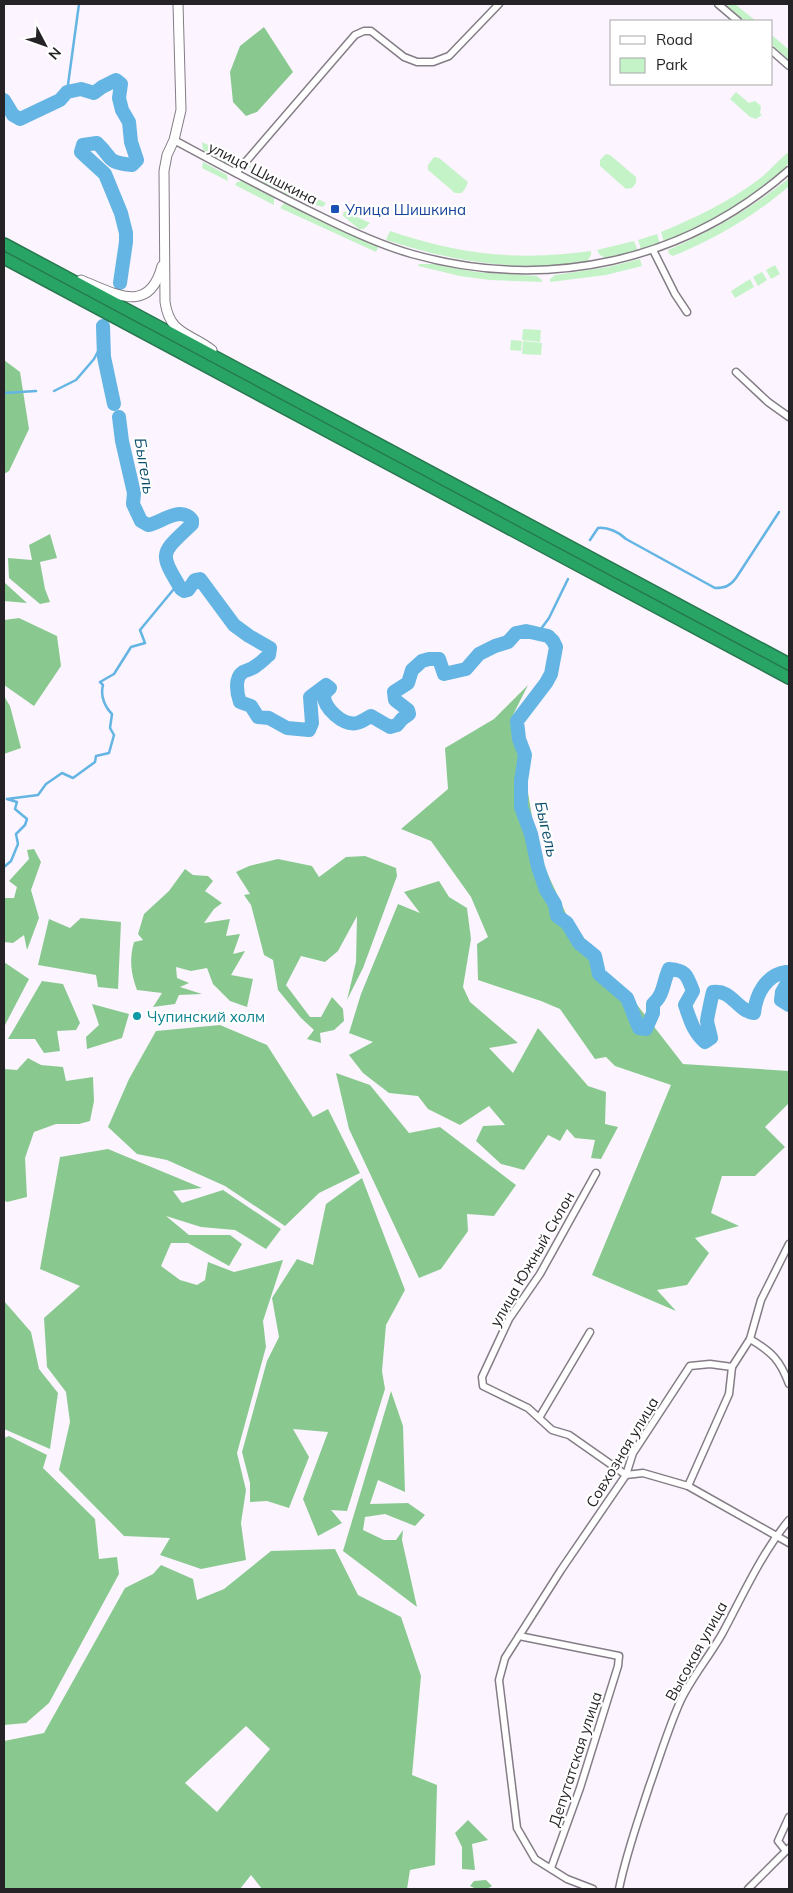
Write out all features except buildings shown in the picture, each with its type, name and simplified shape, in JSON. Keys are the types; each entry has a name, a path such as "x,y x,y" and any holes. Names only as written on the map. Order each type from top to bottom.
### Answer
{"highway":[{"path":"4,244 789,664"},
{"path":"4,258 789,678"}],"street":[{"path":"178,4 181,110 164,171 165,302 167,315 176,329 206,346 229,364"},
{"path":"236,173 355,35 364,31 371,31 404,57 417,62 433,62 449,56 498,4"},
{"path":"718,4 737,20"},
{"path":"773,52 789,66"},
{"name":"улица Шишкина","path":"174,140 281,197 366,237 412,254 457,264 501,270 544,270 580,267 653,250 687,237 722,218 764,192 789,170"},
{"path":"653,250 686,312"},
{"path":"35,261 121,297 135,297 146,293 160,277 165,256"},
{"path":"736,372 768,402 789,417"},
{"name":"улица Южный Склон","path":"539,1418 528,1408 483,1386 482,1377 508,1319 540,1274 596,1173"},
{"path":"688,1486 729,1394 732,1367 750,1339 761,1300 789,1244"},
{"path":"590,1332 539,1418 552,1430 569,1435 626,1475 644,1473 688,1486 789,1543"},
{"path":"750,1339 767,1349 782,1366 789,1384"},
{"name":"Совхозная улица","path":"593,1889 567,1879 535,1860 517,1828 499,1680 505,1658 560,1570 626,1475 633,1453 690,1366 710,1364 732,1367"},
{"name":"Высокая улица","path":"619,1889 626,1858 680,1701 720,1636 752,1576 777,1535 789,1520"},
{"name":"Депутатская улица","path":"519,1636 619,1656 618,1666 580,1788 551,1868"},
{"path":"748,1889 788,1850 778,1841 789,1816"}],"green space":[{"path":"724,4 735,4 755,20 743,20"},
{"path":"264,27 293,72 257,112 246,116 233,102 230,72 240,46"},
{"path":"773,36 789,50 789,60 773,46"},
{"path":"736,92 749,103 755,101 761,106 760,113 762,115 756,119 750,117 730,99"},
{"path":"202,142 241,162 230,165 203,150"},
{"path":"789,152 789,160 783,171 771,183 734,207 664,242 661,232 699,215 747,188"},
{"path":"606,154 610,155 636,177 636,183 632,188 626,189 600,166 600,160"},
{"path":"434,157 439,158 468,182 462,193 455,193 428,170 428,165"},
{"path":"203,162 227,175 228,181 202,168"},
{"path":"249,165 326,203 323,207 277,190 251,175"},
{"path":"789,178 789,186 748,217 689,249 673,256 669,254 668,250 731,218 760,200"},
{"path":"242,181 274,198 274,205 235,185 237,182"},
{"path":"284,203 379,246 376,252 280,208"},
{"path":"344,211 370,223 364,229 359,229 343,216"},
{"path":"390,231 441,246 489,254 538,255 591,251 591,255 587,262 560,265 535,266 485,263 436,254 386,240"},
{"path":"657,234 660,243 641,249 638,240"},
{"path":"634,241 638,251 607,259 600,255 597,250"},
{"path":"640,259 642,266 606,275 550,282 550,279 555,275 608,267"},
{"path":"419,264 436,264 476,272 537,276 542,282 490,280 460,276 418,266"},
{"path":"775,265 780,274 771,279 766,270"},
{"path":"762,272 767,280 758,286 753,277"},
{"path":"750,279 754,287 735,298 731,291"},
{"path":"523,329 541,330 540,342 522,340"},
{"path":"511,340 522,341 521,351 510,350"},
{"path":"523,341 542,343 541,355 522,354"},
{"path":"4,360 20,372 29,429 9,471 4,474"},
{"path":"50,534 57,558 40,562 45,589 50,602 40,604 9,578 8,558 32,560 29,545"},
{"path":"5,583 27,603 4,601"},
{"path":"19,618 57,636 61,666 34,706 4,685 4,620"},
{"path":"528,685 512,717 521,750 538,853 574,931 606,978 631,997 683,1064 789,1071 789,1103 765,1127 785,1147 755,1176 722,1176 711,1213 739,1226 695,1238 709,1253 687,1285 657,1290 676,1311 592,1275 671,1085 615,1066 606,1057 595,1059 560,1009 478,980 477,944 488,937 471,897 431,841 401,829 448,789 445,748 494,719"},
{"path":"4,696 10,706 21,748 4,754"},
{"path":"34,849 41,862 31,890 39,918 27,950 24,935 13,943 4,942 4,898 14,898 17,887 9,881 29,859 27,850"},
{"path":"365,856 396,868 397,876 363,968 347,1000 356,962 357,916 338,951 325,962 301,956 286,985 310,1017 321,1017 332,997 343,1009 344,1021 334,1030 320,1033 321,1043 307,1039 314,1030 301,1018 278,990 273,960 264,955 251,905 244,895 250,894 236,872 249,866 278,859 312,866 319,877 346,857"},
{"path":"185,869 193,875 208,876 213,881 205,891 222,903 214,909 204,923 230,919 226,936 240,934 233,954 245,951 231,975 253,979 247,1007 230,1001 213,984 207,968 191,971 176,967 177,978 189,983 180,987 202,994 179,995 175,1004 153,1007 162,993 137,990 133,978 131,960 134,942 143,940 138,934 144,914 169,891"},
{"path":"439,881 449,897 467,908 471,939 463,987 470,1002 518,1043 489,1048 513,1073 538,1028 588,1086 606,1092 605,1124 618,1127 601,1159 591,1158 595,1140 575,1138 567,1129 560,1141 548,1135 524,1170 501,1164 476,1141 483,1126 505,1125 489,1106 460,1125 428,1109 418,1096 389,1093 363,1073 349,1055 373,1042 349,1033 361,994 398,904 420,913 404,892"},
{"path":"81,918 121,922 118,989 98,987 96,975 38,965 49,919 70,928"},
{"path":"4,962 29,979 4,1027"},
{"path":"42,981 63,984 80,1023 76,1030 57,1031 60,1051 44,1053 35,1039 8,1039"},
{"path":"92,1004 129,1014 122,1038 87,1049 86,1037 99,1025"},
{"path":"220,1025 267,1045 313,1117 328,1109 360,1173 319,1193 285,1226 225,1186 167,1160 137,1154 108,1127 129,1079 156,1031"},
{"path":"28,1058 41,1065 63,1067 66,1081 93,1077 94,1101 90,1121 79,1124 56,1124 34,1132 25,1158 27,1197 7,1202 4,1200 4,1069 17,1070"},
{"path":"336,1073 370,1085 409,1133 440,1127 516,1185 494,1216 467,1214 468,1231 441,1269 419,1278 349,1129"},
{"path":"108,1149 202,1188 173,1191 182,1203 223,1190 281,1229 266,1249 235,1230 201,1227 166,1216 189,1235 230,1235 242,1244 229,1266 188,1243 171,1243 161,1266 180,1280 197,1285 205,1280 208,1262 234,1272 283,1260 263,1321 266,1347 237,1453 246,1490 241,1523 246,1560 201,1569 160,1555 170,1538 124,1536 59,1470 70,1422 66,1392 47,1367 44,1318 80,1286 40,1269 60,1157"},
{"path":"362,1178 405,1290 386,1325 382,1371 385,1389 347,1511 331,1510 342,1523 318,1536 303,1499 328,1432 293,1429 309,1457 289,1508 267,1501 250,1502 250,1483 242,1452 267,1361 279,1337 272,1298 297,1259 313,1265 326,1204"},
{"path":"4,1301 31,1332 39,1369 58,1393 50,1449 4,1429"},
{"path":"391,1391 403,1426 405,1492 378,1480 370,1504 408,1503 425,1515 415,1526 385,1514 365,1517 363,1530 384,1540 396,1540 403,1530 402,1540 417,1607 343,1551"},
{"path":"9,1436 47,1455 43,1468 95,1519 99,1559 117,1557 119,1574 49,1703 26,1723 4,1725 4,1438"},
{"path":"335,1549 358,1595 401,1617 421,1676 412,1775 437,1785 435,1865 410,1870 407,1889 262,1889 251,1875 240,1889 4,1889 4,1741 44,1733 125,1588 153,1574 161,1565 193,1579 197,1600 224,1589 271,1551","holes":["246,1726 270,1749 217,1812 185,1783"]},
{"path":"468,1820 488,1840 472,1844 475,1870 462,1869 462,1847 455,1833"},
{"path":"486,1880 492,1886 487,1889 470,1886 474,1881"}],"waterway":[{"path":"67,92 79,4"},
{"name":"Быгель","path":"4,100 13,115 20,119 60,100 67,92 81,89 94,93 116,80 121,84 119,98 122,110 129,122 131,142 137,160 132,165 118,163 111,159 97,143 83,145 81,152 105,174 121,213 126,233 126,242 120,283"},
{"name":"Быгель","path":"103,326 104,357 114,404"},
{"path":"54,391 76,380 94,359 104,340"},
{"path":"4,393 36,391"},
{"name":"Быгель","path":"119,417 122,441 134,493 133,504 141,521 148,525 176,514 182,514 192,520 192,524 174,541 166,554 166,560 181,589 184,591 188,590 195,580 200,579 234,625 270,648 269,655 252,668 243,672 238,678 237,686 240,702 251,706 258,717 269,718 287,728 309,730 312,723 310,697 326,685 330,688 324,694 327,705 340,719 346,722 357,723 371,716 390,727 397,725 409,714 408,710 395,700 394,692 408,683 412,670 422,661 439,659 444,674 466,669 479,654 508,642 516,633 526,631 548,636 556,647 551,674 517,721 519,739 525,755 521,781 521,807 531,834 538,867 546,890 555,904 557,916 567,923 579,943 595,956 599,974 627,998 639,1028 646,1029 653,1013 653,1004 661,992 669,969 682,972 689,981 693,991 685,1005 695,1030 705,1042 711,1038 707,1021 713,992 725,994 743,1008 754,1013 757,999 763,986 779,974 786,972 789,977"},
{"path":"590,540 598,528 613,530 715,588 722,588 729,585 736,578 779,512"},
{"path":"538,633 549,618 568,579"},
{"path":"4,867 11,861 18,844 16,834 25,825 27,819 15,809 17,802 7,799 38,795 46,784 62,773 73,778 95,762 96,756 109,753 114,735 110,728 112,714 104,701 103,685 100,682 114,674 131,647 145,643 140,630 178,584"},
{"name":"Быгель","path":"789,980 782,992 781,1000 789,1005"}],"place":[{"name":"Улица Шишкина","path":"335,209"},
{"name":"Чупинский холм","path":"137,1016"}]}
